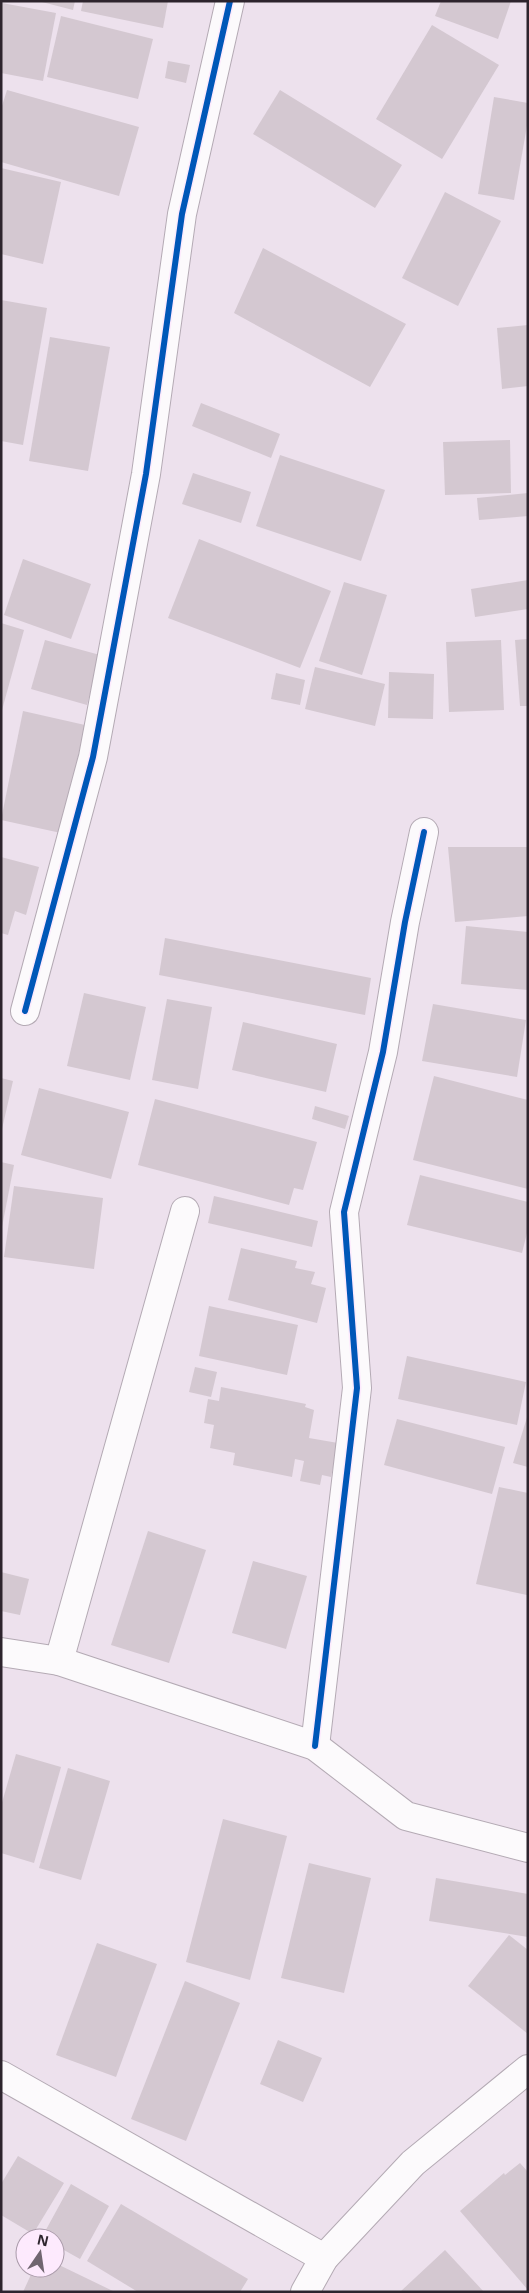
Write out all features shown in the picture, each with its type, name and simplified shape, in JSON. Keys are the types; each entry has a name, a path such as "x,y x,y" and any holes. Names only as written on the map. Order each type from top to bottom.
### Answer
{"street":[{"path":"24,1011 92,757 146,474 182,214 230,1"},
{"path":"315,1746 358,1388 344,1212 383,1052 404,922 424,832"},
{"path":"59,1661 185,1211"},
{"path":"1,1652 59,1661 315,1746 406,1816 528,1848"},
{"path":"305,2292 324,2258 413,2164 528,2069"},
{"path":"1,2075 324,2258"}],"building":[{"path":"38,1 75,1 73,10"},
{"path":"83,1 168,1 163,28 81,11"},
{"path":"441,1 511,1 498,39 435,16"},
{"path":"2,3 56,13 43,81 1,73"},
{"path":"61,16 153,39 138,99 47,77"},
{"path":"432,25 499,65 442,159 376,119"},
{"path":"168,61 190,65 186,83 165,78"},
{"path":"7,90 139,127 119,196 1,162 1,109"},
{"path":"280,90 402,165 375,208 253,134"},
{"path":"494,97 528,103 528,120 514,200 478,194"},
{"path":"1,168 61,182 43,264 1,254"},
{"path":"445,192 501,221 458,306 402,278"},
{"path":"263,248 406,324 370,387 234,313"},
{"path":"1,300 47,308 23,445 1,441"},
{"path":"528,325 528,386 502,389 497,328"},
{"path":"50,337 110,347 88,471 29,461"},
{"path":"201,403 280,434 271,458 192,426"},
{"path":"510,440 511,493 445,495 443,442"},
{"path":"280,455 385,490 361,561 256,526"},
{"path":"193,473 251,492 241,523 182,504"},
{"path":"528,493 528,516 479,520 477,498"},
{"path":"199,539 331,591 300,668 168,618"},
{"path":"23,559 91,584 71,639 4,615"},
{"path":"528,580 528,609 475,617 471,589"},
{"path":"344,582 387,595 362,675 319,661"},
{"path":"1,623 24,630 2,710 1,709"},
{"path":"528,639 528,706 520,706 515,640"},
{"path":"45,640 100,655 87,705 31,689"},
{"path":"501,640 504,710 449,712 446,642"},
{"path":"315,667 385,684 375,726 305,709"},
{"path":"389,672 434,674 433,719 388,718"},
{"path":"276,673 305,680 300,705 271,699"},
{"path":"23,711 85,725 61,833 1,820"},
{"path":"448,847 528,847 528,916 455,922"},
{"path":"1,857 39,867 26,915 15,911 8,935 1,933"},
{"path":"466,926 528,932 528,990 461,984"},
{"path":"165,938 371,978 365,1015 159,975"},
{"path":"84,993 146,1007 130,1080 67,1066"},
{"path":"167,999 212,1007 198,1089 152,1080"},
{"path":"433,1004 526,1020 517,1077 422,1061"},
{"path":"243,1022 337,1044 326,1092 232,1070"},
{"path":"434,1076 528,1100 528,1189 413,1160"},
{"path":"1,1078 13,1081 2,1129 1,1129"},
{"path":"39,1088 129,1112 111,1179 21,1155"},
{"path":"155,1099 317,1142 303,1190 294,1188 289,1205 138,1165"},
{"path":"315,1106 349,1116 345,1129 312,1119"},
{"path":"1,1162 14,1165 2,1227 1,1227"},
{"path":"420,1175 528,1202 528,1229 522,1253 407,1225"},
{"path":"14,1186 103,1198 94,1269 4,1257"},
{"path":"214,1196 318,1221 312,1247 208,1223"},
{"path":"241,1248 297,1261 295,1268 315,1272 311,1284 326,1288 317,1323 228,1300"},
{"path":"209,1306 298,1325 287,1375 199,1356"},
{"path":"407,1356 526,1382 517,1425 398,1399"},
{"path":"195,1367 217,1372 211,1397 189,1392"},
{"path":"221,1387 306,1404 305,1407 314,1410 309,1438 338,1443 331,1477 322,1475 320,1485 300,1481 304,1461 295,1459 292,1477 233,1465 235,1453 210,1448 214,1425 204,1423 208,1399 219,1401"},
{"path":"528,1414 528,1467 513,1463"},
{"path":"397,1419 505,1447 492,1494 384,1465"},
{"path":"499,1487 528,1493 527,1595 476,1584"},
{"path":"148,1531 206,1550 169,1663 111,1645"},
{"path":"253,1561 307,1576 286,1649 232,1633"},
{"path":"1,1572 29,1579 20,1615 1,1611"},
{"path":"16,1754 61,1767 34,1863 1,1853 1,1806"},
{"path":"68,1768 110,1781 81,1880 39,1868"},
{"path":"223,1819 287,1836 250,1980 186,1962"},
{"path":"309,1863 371,1878 344,1993 281,1978"},
{"path":"436,1878 528,1894 528,1937 429,1921"},
{"path":"509,1935 528,1950 528,2034 468,1986"},
{"path":"97,1943 157,1964 116,2077 56,2055"},
{"path":"185,1981 240,2003 186,2141 131,2119"},
{"path":"278,2040 322,2058 303,2102 260,2084"},
{"path":"18,2156 64,2183 37,2228 23,2228 1,2215 1,2184"},
{"path":"520,2163 528,2172 528,2290 460,2211 504,2173 505,2175"},
{"path":"71,2184 109,2206 80,2259 65,2251 65,2228 47,2228"},
{"path":"121,2204 248,2279 240,2292 138,2292 87,2261"},
{"path":"445,2250 484,2292 400,2292"},
{"path":"65,2268 115,2292 23,2292 29,2278 65,2278"}],"cycle path":[{"path":"25,1011 93,757 146,474 182,214 230,1"},
{"path":"315,1746 357,1388 344,1212 383,1052 405,922 424,832"}]}
